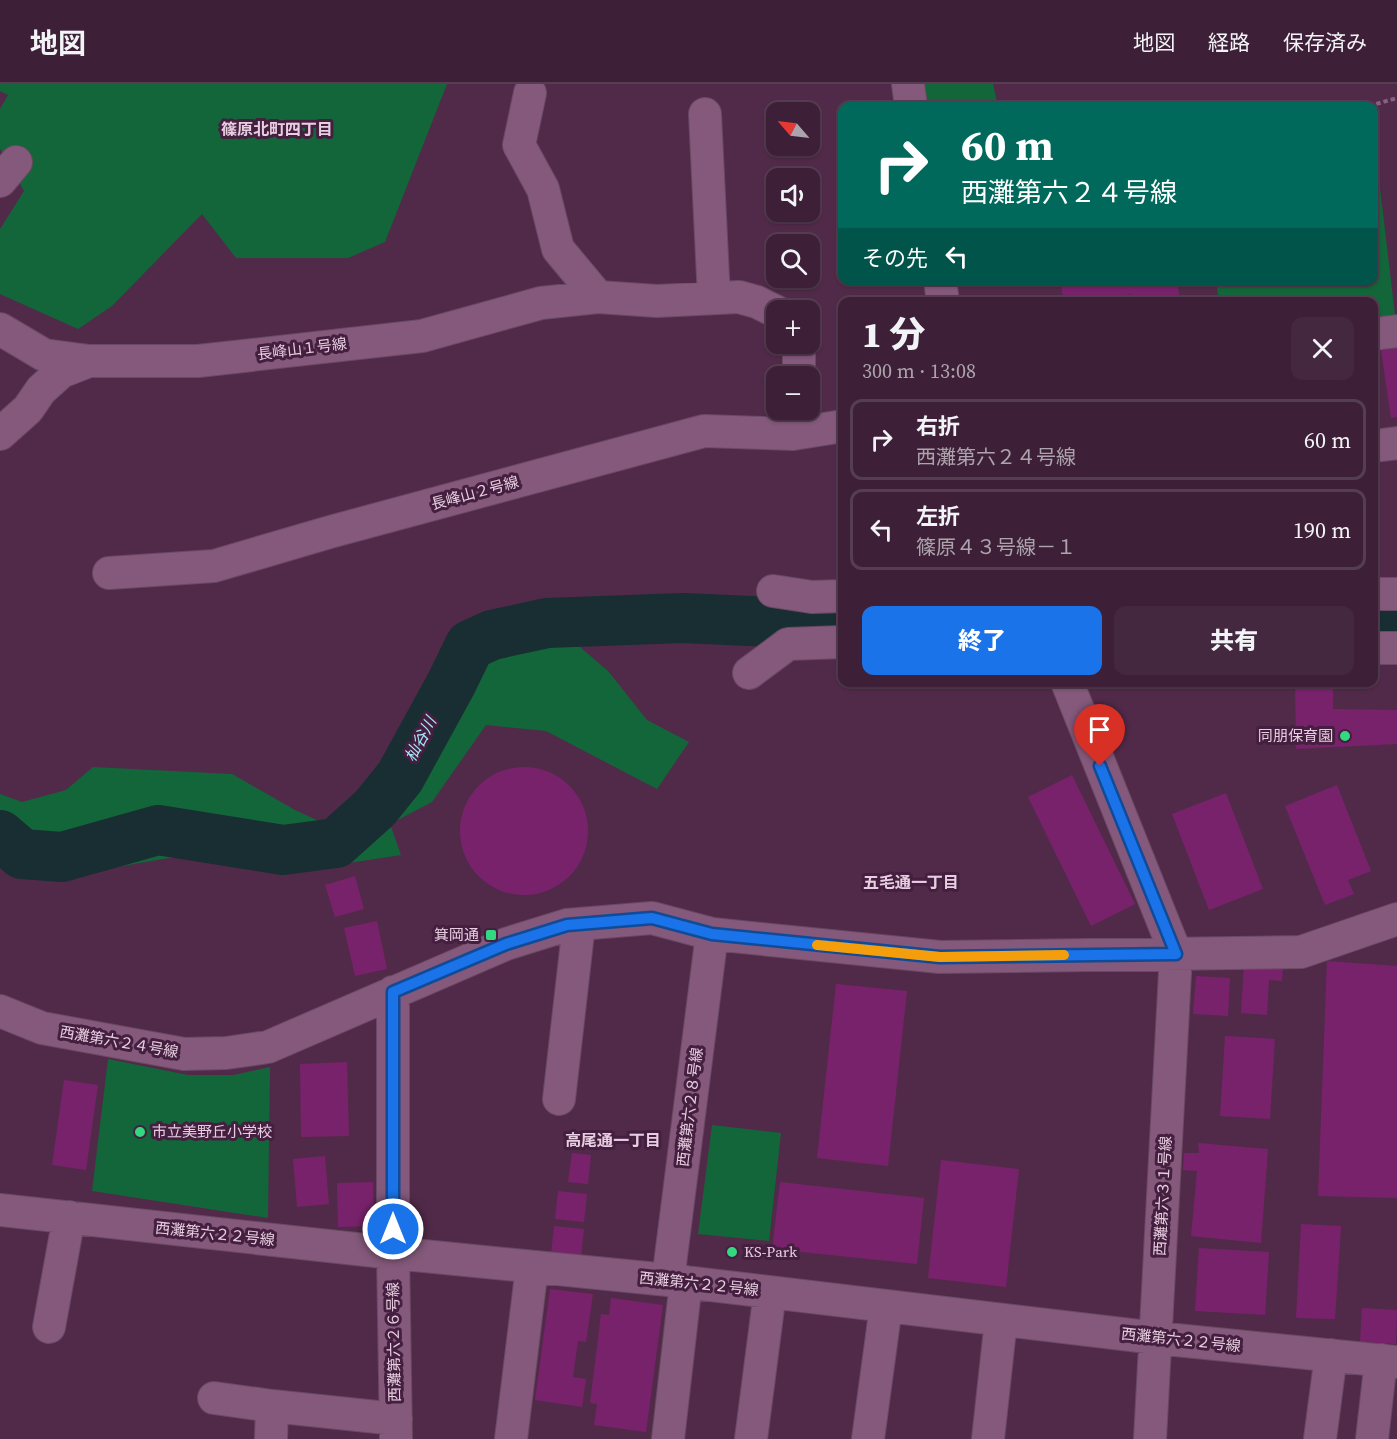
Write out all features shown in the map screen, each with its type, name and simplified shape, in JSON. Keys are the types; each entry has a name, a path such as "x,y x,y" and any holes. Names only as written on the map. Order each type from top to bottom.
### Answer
{"street":[{"path":"908,84 910,102"},
{"path":"530,93 519,145 543,189 558,249 612,298"},
{"path":"705,114 713,290"},
{"name":"長峰山１号線","path":"0,434 28,409 41,390 61,372 90,361 198,361 422,336 541,303 612,298 657,301 713,290 736,281 759,288 778,300"},
{"name":"長峰山１号線","path":"713,290 766,307"},
{"path":"0,329 44,355 90,361"},
{"path":"1378,333 1397,330"},
{"path":"807,420 811,426 835,427"},
{"name":"長峰山２号線","path":"109,573 214,566 330,532 704,431 793,434 835,427"},
{"path":"1378,445 1397,443"},
{"path":"773,591 812,597 838,596"},
{"path":"1378,594 1397,594"},
{"path":"748,673 788,644 838,642"},
{"path":"1378,648 1397,648"},
{"path":"1069,687 1176,954"},
{"name":"西灘第六２４号線","path":"0,1011 42,1028 184,1054 226,1053 268,1047 506,944 567,925 652,918 712,934 940,957 1301,952 1397,919"},
{"path":"558,1099 579,924"},
{"name":"西灘第六２８号線","path":"668,1439 677,1281 712,934"},
{"name":"西灘第六３１号線","path":"1150,1439 1176,954"},
{"name":"西灘第六２６号線","path":"393,992 396,1429"},
{"name":"西灘第六２２号線","path":"0,1210 677,1281 1156,1338 1389,1361"},
{"path":"49,1327 69,1217"},
{"path":"511,1439 532,1267"},
{"path":"751,1439 770,1292"},
{"path":"868,1439 886,1306"},
{"path":"988,1439 1001,1320"},
{"path":"1320,1439 1331,1355"},
{"path":"1372,1439 1389,1361"},
{"path":"214,1398 396,1429"},
{"path":"271,1439 272,1407"}],"path":[{"path":"1378,103 1397,98"}],"green space":[{"path":"0,84 447,84 385,242 348,258 236,258 202,214 112,306 78,329 0,294 0,229 24,191 0,149 0,109 8,95 0,91"},
{"path":"919,84 993,84 997,102 921,102"},
{"path":"1378,171 1395,315 1378,318 1378,297 1218,297 1217,285 1378,285"},
{"path":"490,638 573,641 608,671 647,720 689,742 657,789 546,731 486,725 432,802 390,824 401,855 277,874 186,855 48,879 0,860 0,794 22,802 66,790 93,767 232,774 295,810 332,827 370,834 407,789 407,730 442,663"},
{"path":"108,1059 188,1075 234,1075 270,1067 268,1218 92,1191"},
{"path":"712,1125 781,1133 769,1241 698,1234"}],"building":[{"path":"1061,285 1178,285 1179,297 1131,297 1131,294 1114,297 1063,297"},
{"path":"1397,348 1397,417 1391,418 1381,350"},
{"path":"1295,687 1333,687 1333,709 1397,710 1397,744 1296,749"},
{"path":"524,767 548,772 569,786 583,807 588,831 583,855 569,876 548,890 524,895 500,890 479,876 465,855 460,831 465,807 479,786 500,772"},
{"path":"1072,775 1135,904 1091,926 1028,797"},
{"path":"1337,785 1371,871 1348,880 1354,894 1325,905 1285,806"},
{"path":"1226,793 1263,889 1209,910 1172,814"},
{"path":"355,876 364,909 335,917 325,885"},
{"path":"377,921 387,969 355,976 344,928"},
{"path":"1327,961 1397,966 1397,1198 1318,1196"},
{"path":"1244,964 1283,966 1282,981 1269,980 1267,1015 1241,1013"},
{"path":"1196,976 1230,978 1228,1016 1193,1014"},
{"path":"836,984 907,991 888,1166 817,1158"},
{"path":"1225,1036 1275,1039 1270,1119 1220,1116"},
{"path":"347,1062 349,1136 301,1137 300,1064"},
{"path":"64,1080 98,1085 86,1170 52,1165"},
{"path":"1198,1143 1268,1149 1261,1243 1191,1236 1197,1171 1183,1170 1184,1153 1199,1153"},
{"path":"572,1153 591,1155 588,1184 568,1182"},
{"path":"325,1156 329,1204 297,1207 293,1159"},
{"path":"941,1160 1019,1169 1006,1287 928,1278"},
{"path":"373,1182 374,1226 338,1227 337,1183"},
{"path":"780,1182 924,1198 917,1264 772,1249"},
{"path":"558,1191 587,1194 584,1222 555,1219"},
{"path":"1301,1224 1341,1226 1335,1319 1296,1318"},
{"path":"554,1226 584,1229 581,1257 551,1254"},
{"path":"1199,1248 1269,1252 1265,1315 1195,1311"},
{"path":"550,1289 593,1294 586,1342 578,1341 573,1377 586,1379 582,1407 535,1400"},
{"path":"611,1298 663,1305 646,1432 594,1425 597,1404 590,1403 601,1314 609,1315"},
{"path":"1362,1308 1397,1310 1396,1344 1360,1342"}],"waterway":[{"name":"杣谷川","path":"0,835 22,854 62,857 158,830 283,850 336,843 375,808 400,777 470,645 492,635 547,623 683,618 838,622"},
{"name":"杣谷川","path":"1378,623 1397,623"}],"slow traffic":[{"path":"817,945 940,957 1064,955"}],"place":[{"name":"同朋保育園","path":"1345,736"},
{"name":"箕岡通","path":"491,935"},
{"name":"市立美野丘小学校","path":"140,1132"},
{"name":"KS-Park","path":"732,1252"}],"district":[{"name":"篠原北町四丁目","path":"277,129"},
{"name":"五毛通一丁目","path":"911,882"},
{"name":"高尾通一丁目","path":"613,1140"}],"route":[{"path":"393,1229 393,992 506,944 567,925 652,918 712,934 940,957 1176,954 1100,766"}]}
